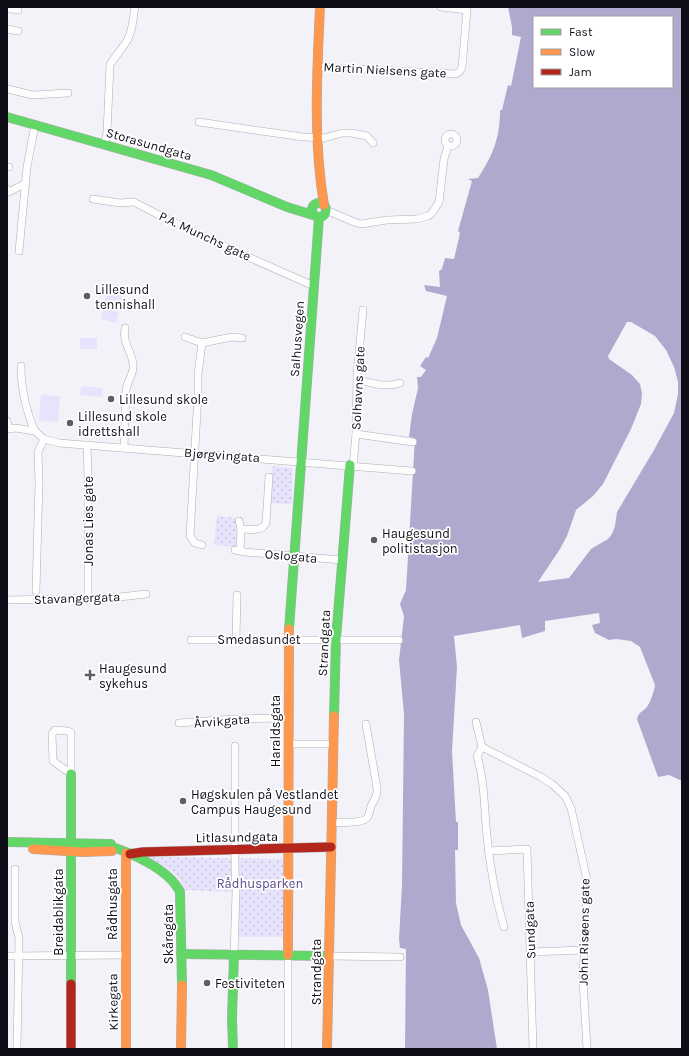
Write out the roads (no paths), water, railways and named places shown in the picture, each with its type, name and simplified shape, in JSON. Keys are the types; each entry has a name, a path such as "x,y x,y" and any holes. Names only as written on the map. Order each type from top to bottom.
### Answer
{"street":[{"path":"104,145 107,133 110,65 114,56 128,38 131,31 135,7"},
{"path":"316,216 323,216 320,205 316,138 320,7"},
{"name":"Martin Nielsens gate","path":"317,67 456,74 462,67 467,10 441,7"},
{"path":"7,8 18,10"},
{"path":"7,29 18,31"},
{"path":"7,89 33,95 68,93"},
{"name":"Storasundgata","path":"7,118 211,175 237,185 261,198 299,212 316,216"},
{"path":"199,122 266,133 316,138 324,138 342,133 351,133 367,136 373,143"},
{"path":"19,251 26,183 35,125"},
{"path":"320,205 361,224 387,220 417,219 428,216 432,213 439,202 444,160 448,146"},
{"path":"7,189 9,192 26,183"},
{"name":"P.A. Munchs gate","path":"93,199 120,203 134,202 237,252 314,286"},
{"name":"Storasundgata","path":"281,205 320,205"},
{"name":"Salhusvegen","path":"301,462 314,286 316,216 312,210 320,205"},
{"name":"Solhavns gate","path":"351,465 356,434 363,310"},
{"path":"124,448 126,390 127,382 131,377 133,369 133,362 125,339 125,328"},
{"path":"185,337 202,343 227,338 242,338"},
{"path":"202,343 198,375 190,536 195,543 202,545"},
{"name":"Bjørgvingata","path":"21,366 21,376 26,406 35,431 44,439 59,443 412,470"},
{"path":"358,380 382,386 400,383"},
{"path":"7,421 9,429 15,428 35,431"},
{"path":"356,434 413,442"},
{"path":"36,591 39,483 38,452 44,439"},
{"name":"Jonas Lies gate","path":"86,445 88,475 88,597"},
{"name":"Haraldsgata","path":"288,1049 288,639 301,462"},
{"name":"Strandgata","path":"328,1049 336,639 351,465"},
{"path":"239,521 241,529 261,529 264,527 266,523 268,477"},
{"name":"Oslogata","path":"241,529 237,550 342,560"},
{"name":"Stavangergata","path":"7,600 88,597 111,598 146,594"},
{"path":"236,639 237,595"},
{"name":"Smedasundet","path":"191,640 400,640"},
{"name":"Årvikgata","path":"179,724 233,719 288,718"},
{"path":"476,722 482,747 477,756 482,772 488,851 494,893 504,927"},
{"path":"332,823 358,822 365,820 376,798 377,788 366,724"},
{"name":"Breidablikgata","path":"71,774 53,761 52,734 55,730 68,730 71,733 71,774 71,1049"},
{"path":"288,744 334,744"},
{"path":"233,1049 232,1018 236,892 235,746"},
{"name":"John Risøens gate","path":"482,747 552,784 565,796 571,808 579,849 585,865 587,880 583,950 583,980 587,1049"},
{"name":"Litlasundgata","path":"7,842 125,853 331,847"},
{"name":"Litlasundgata","path":"7,847 71,847 115,844 134,848 143,852"},
{"name":"Litlasundgata","path":"106,845 114,847 125,853"},
{"name":"Sundgata","path":"488,851 527,849 533,1049"},
{"name":"Skåregata","path":"125,853 171,879 177,885 181,898 182,1049"},
{"name":"Rådhusgata","path":"125,853 125,955"},
{"path":"15,870 15,922 19,933 17,1049"},
{"path":"531,952 583,950"},
{"path":"181,954 400,957"},
{"path":"7,956 125,955"},
{"name":"Kirkegata","path":"125,955 126,1049"}],"place":[{"name":"Lillesund tennishall","path":"87,296"},
{"name":"Lillesund skole","path":"111,399"},
{"name":"Lillesund skole idrettshall","path":"70,423"},
{"name":"Haugesund politistasjon","path":"374,540"},
{"name":"Haugesund sykehus","path":"90,675"},
{"name":"Høgskulen på Vestlandet Campus Haugesund","path":"183,801"},
{"name":"Festiviteten","path":"207,983"}],"park label":[{"name":"Rådhusparken","path":"260,883"}]}
